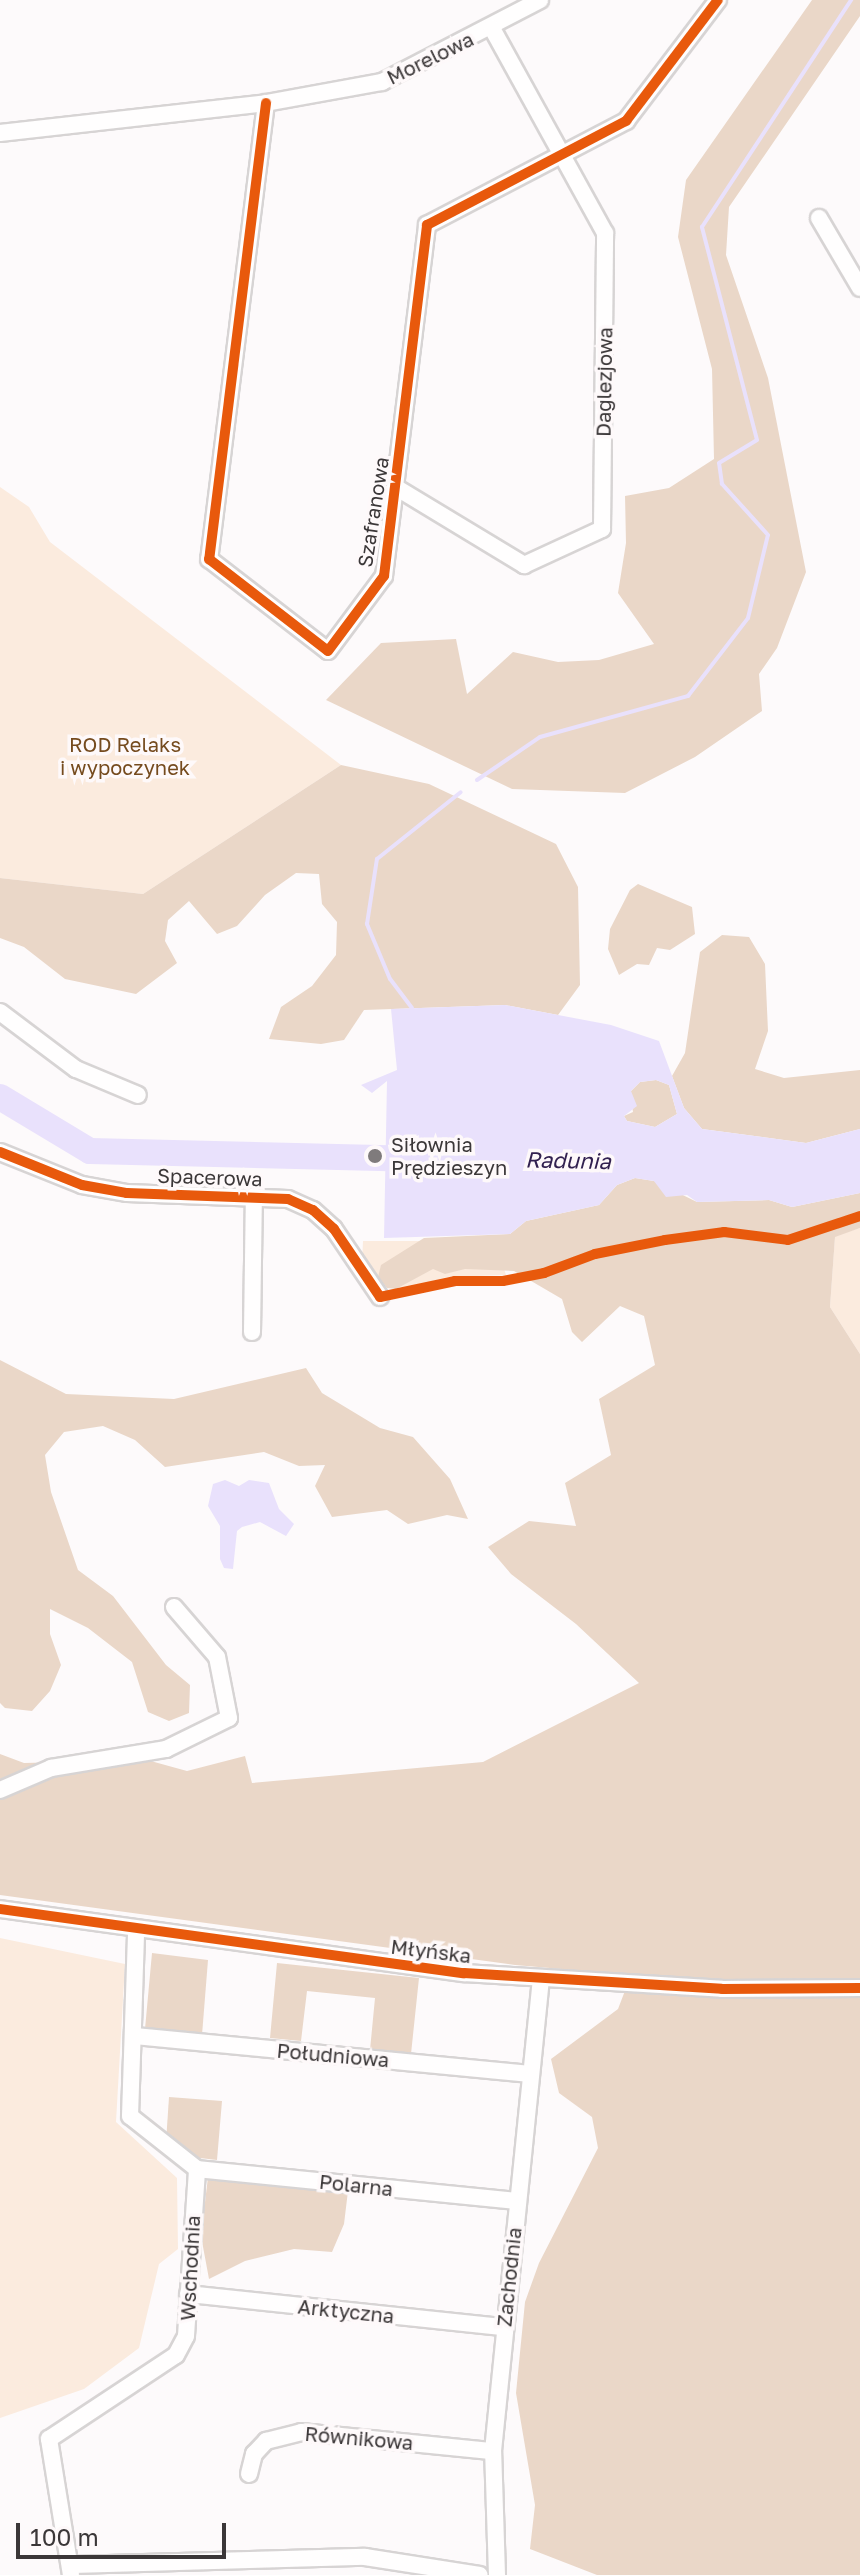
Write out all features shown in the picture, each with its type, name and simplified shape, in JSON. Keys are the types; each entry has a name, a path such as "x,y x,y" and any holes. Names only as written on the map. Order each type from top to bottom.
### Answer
{"street":[{"name":"Morelowa","path":"0,133 266,103 382,82 492,28 540,0"},
{"name":"Szafranowa","path":"266,103 209,559 328,651 384,576 427,225 626,121 718,0"},
{"name":"Daglezjowa","path":"397,488 524,565 602,529 605,233 492,28"},
{"path":"819,218 860,288"},
{"path":"0,1012 76,1069 138,1095"},
{"name":"Spacerowa","path":"0,1152 82,1185 127,1193 288,1199 313,1210 334,1229 380,1297"},
{"path":"252,1332 254,1196"},
{"path":"0,1790 51,1768 166,1749 229,1718 217,1657 174,1607"},
{"name":"Młyńska","path":"0,1909 136,1931 541,1980 722,1989 860,1988"},
{"path":"136,1931 135,2036 130,2116 197,2169"},
{"name":"Zachodnia","path":"497,2575 493,2451 503,2327 541,1980"},
{"name":"Południowa","path":"135,2036 530,2074"},
{"name":"Polarna","path":"197,2169 516,2201"},
{"name":"Wschodnia","path":"72,2570 49,2439 176,2355 186,2336 197,2169"},
{"name":"Arktyczna","path":"188,2294 503,2327"},
{"name":"Równikowa","path":"249,2474 254,2454 266,2441 301,2432 493,2451"},
{"path":"72,2570 365,2557 480,2575"}],"green space":[{"name":"ROD Relaks i wypoczynek","path":"0,487 29,507 50,542 341,765 143,894 0,878"},
{"path":"860,1228 860,1354 830,1307 835,1236"},
{"path":"363,1241 495,1241 506,1275 447,1277 407,1288 378,1283 362,1263"},
{"path":"0,1938 125,1964 116,2122 177,2178 178,2249 159,2264 139,2348 84,2389 0,2418"}],"shaded area":[{"path":"812,0 860,0 860,16 729,207 726,255 768,378 806,572 777,648 759,674 762,711 695,757 625,793 512,789 326,700 381,643 456,639 467,694 513,652 558,662 599,660 654,644 618,593 626,543 625,496 669,488 714,459 712,369 678,237 686,180"},
{"path":"341,765 429,784 556,844 578,887 580,985 558,1015 505,1005 364,1010 344,1040 321,1044 269,1039 281,1007 312,986 336,955 337,922 322,904 319,874 296,873 265,895 237,926 217,934 189,901 168,920 165,941 177,963 136,994 65,979 24,947 0,938 0,878 143,894"},
{"path":"638,884 692,907 695,934 670,950 657,948 649,965 637,964 619,975 608,949 610,929 630,890"},
{"path":"722,935 749,937 765,964 768,1031 755,1069 784,1078 860,1070 860,1129 806,1143 702,1129 684,1108 672,1076 685,1053 700,952"},
{"path":"656,1080 669,1085 677,1114 655,1127 627,1121 624,1116 633,1112 630,1092 640,1082"},
{"path":"635,1178 654,1181 697,1202 769,1200 792,1207 860,1193 860,1228 835,1237 830,1307 860,1354 860,2575 597,2575 530,2549 535,2505 516,2393 525,2302 539,2263 598,2148 592,2117 559,2093 551,2059 618,2009 631,1975 515,1965 0,1895 0,1754 24,1763 147,1760 187,1771 245,1756 252,1783 483,1762 639,1683 576,1624 511,1574 488,1547 529,1521 576,1526 565,1483 611,1455 599,1399 655,1365 644,1316 620,1306 582,1342 572,1332 562,1299 514,1271 465,1269 445,1274 433,1269 396,1289 387,1288 378,1277 381,1265 424,1238 510,1234 526,1221 599,1205 617,1185"},
{"path":"0,1360 66,1394 174,1399 306,1368 322,1393 380,1428 413,1437 450,1479 468,1519 447,1515 408,1524 387,1510 332,1517 315,1486 325,1465 299,1466 264,1452 165,1467 135,1440 103,1426 64,1432 45,1455 51,1492 78,1570 113,1596 166,1665 190,1685 189,1713 169,1721 148,1712 132,1662 88,1628 50,1609 50,1634 61,1665 50,1691 32,1711 5,1708 0,1703"},
{"path":"152,1953 208,1960 202,2035 145,2029"},
{"path":"277,1963 419,1978 411,2054 370,2050 375,1998 307,1991 301,2041 270,2038"},
{"path":"169,2097 222,2101 217,2160 183,2156 166,2142"},
{"path":"208,2177 348,2191 344,2224 332,2252 294,2249 245,2261 209,2279 201,2236"}],"water":[{"path":"505,1005 611,1025 659,1041 684,1108 702,1129 806,1143 860,1129 860,1193 792,1207 769,1200 697,1202 687,1195 666,1197 654,1181 635,1178 617,1185 599,1205 526,1221 510,1234 384,1238 387,1081 372,1093 361,1085 397,1070 391,1009","holes":["656,1080 669,1085 677,1114 655,1127 627,1121 624,1116 637,1106 631,1091 640,1082"]},
{"path":"225,1480 239,1486 249,1480 269,1483 279,1509 294,1524 286,1536 260,1522 242,1527 237,1531 233,1569 224,1568 220,1559 220,1526 208,1506 213,1484"}],"waterway":[{"path":"477,780 540,737 688,696 748,618 768,535 722,484 719,463 757,440 702,227 851,0"},
{"path":"412,1008 390,979 367,924 377,859 461,792"},
{"name":"Radunia","path":"0,1097 90,1151 421,1159"}],"cycle path":[{"path":"266,103 209,559 328,651 384,576 427,225 626,121 718,0"},
{"path":"0,1152 82,1185 127,1193 288,1199 313,1210 334,1229 380,1297 455,1281 503,1281 544,1273 595,1254 665,1240 724,1232 788,1240 860,1216"},
{"path":"0,1909 464,1973 722,1989 860,1988"}],"place":[{"name":"Siłownia Prędzieszyn","path":"375,1156"}]}
